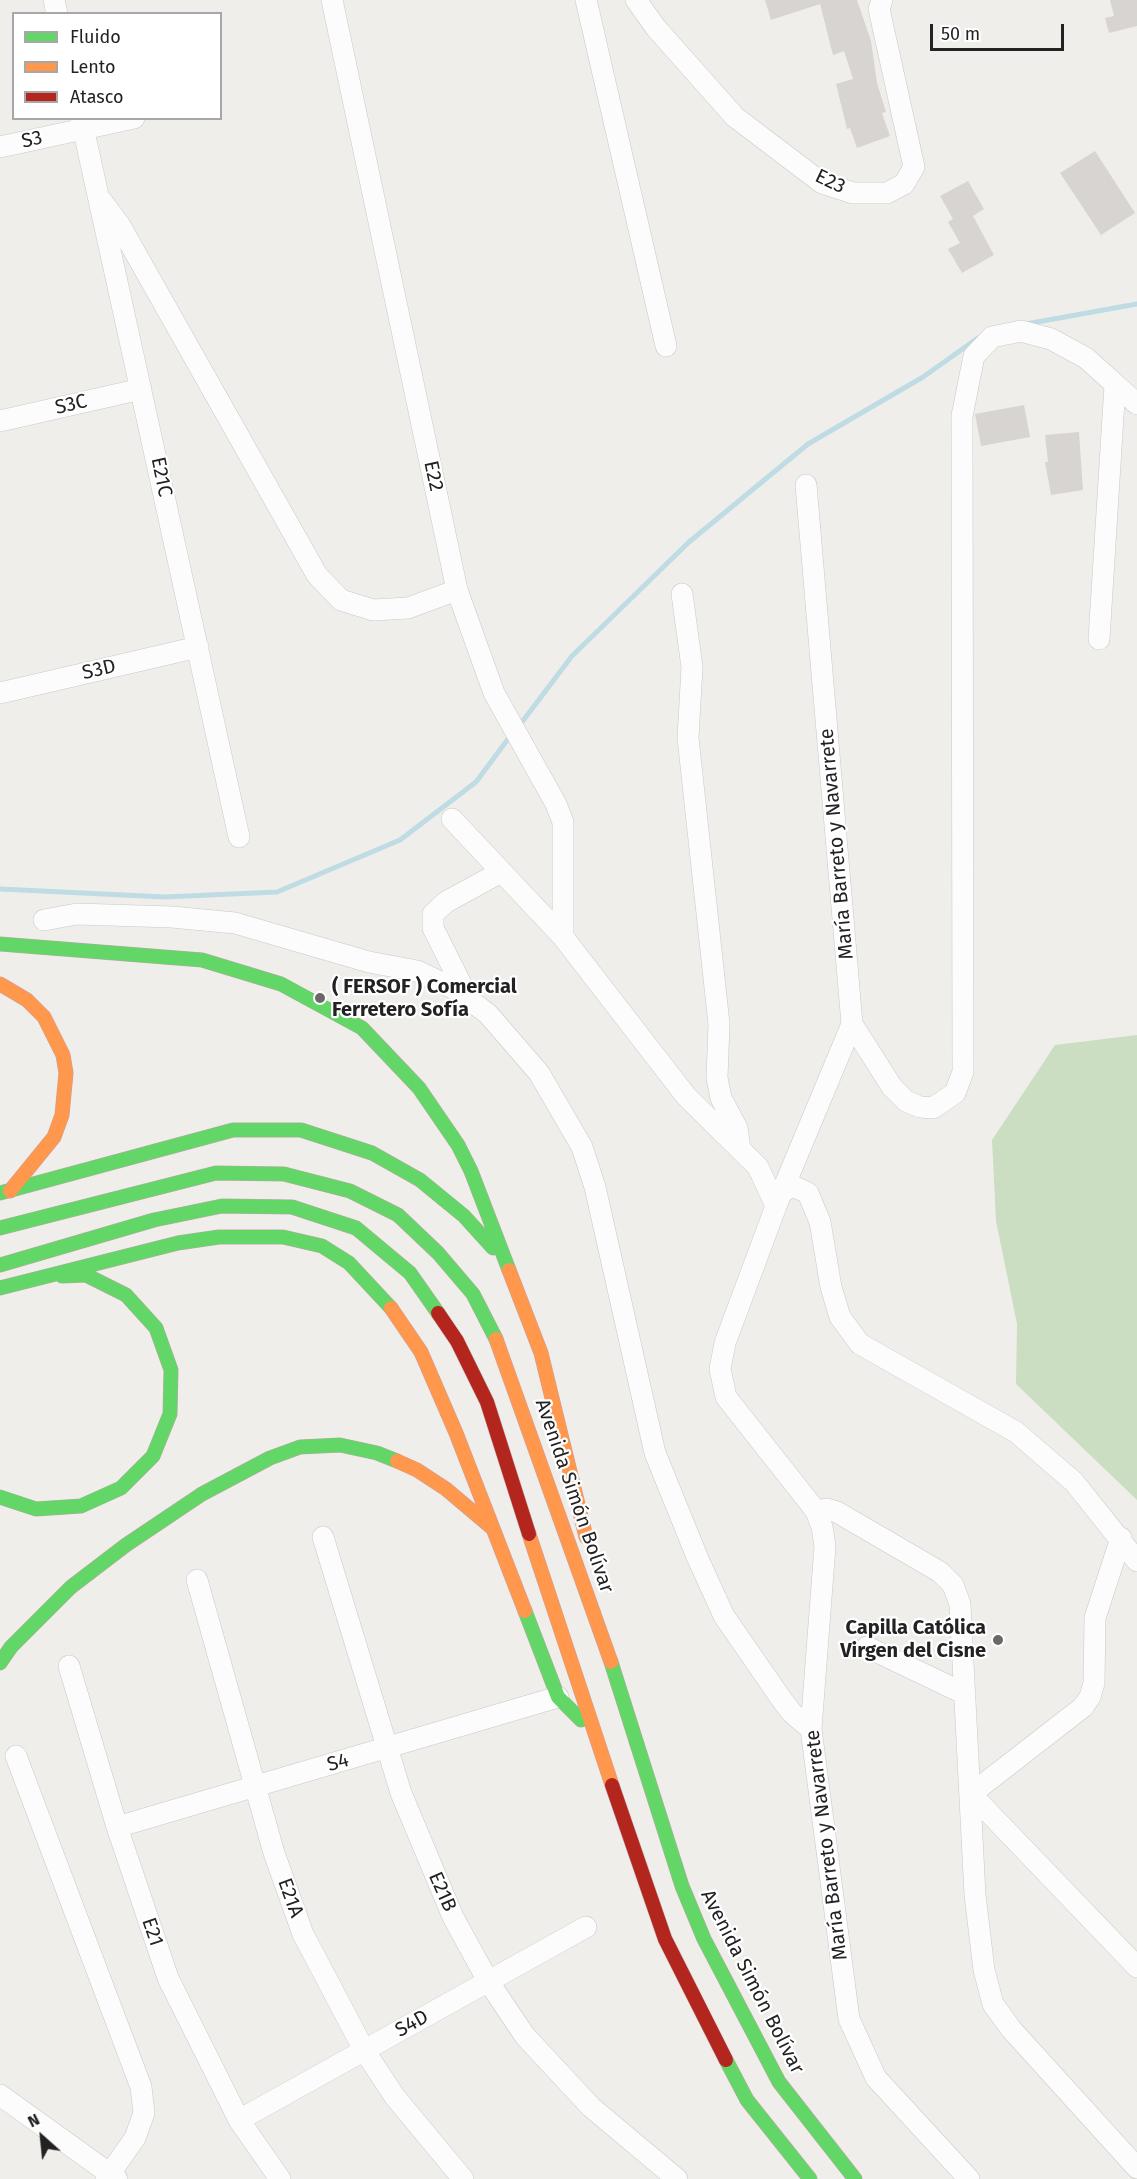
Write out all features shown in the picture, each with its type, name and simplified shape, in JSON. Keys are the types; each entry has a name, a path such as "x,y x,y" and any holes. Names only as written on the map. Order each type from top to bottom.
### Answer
{"highway":[{"path":"0,944 202,960 281,984 362,1028 419,1088 458,1145 471,1171 542,1353 588,1547"},
{"path":"0,984 27,1000 44,1017 63,1055 66,1073 62,1115 54,1137 45,1151 5,1192"},
{"path":"5,1192 233,1130 301,1130 372,1153 420,1180 464,1216 509,1265"},
{"name":"Avenida Simón Bolívar","path":"0,1228 216,1173 284,1174 350,1191 398,1215 438,1253 473,1294 497,1341 618,1683 682,1886 704,1939 779,2082 855,2179"},
{"path":"0,1265 154,1220 222,1206 292,1207 356,1228 410,1273 458,1341 487,1402 592,1728 664,1939 747,2100 810,2179"},
{"path":"0,1288 178,1243 219,1237 283,1237 322,1246 349,1263 388,1302 421,1352 456,1432 558,1697 592,1728"},
{"path":"0,1497 36,1509 81,1506 122,1488 153,1456 170,1414 171,1370 156,1328 126,1295 86,1275 40,1278"},
{"path":"0,1664 11,1647 71,1587 126,1545 202,1494 270,1458 300,1447 340,1445 377,1453 397,1461 417,1470 446,1489 492,1528"},
{"path":"593,1570 618,1683"}],"street":[{"name":"E22","path":"332,0 457,590 494,693 556,804 563,822 563,937"},
{"path":"586,0 666,346"},
{"name":"E23","path":"636,0 656,28 735,117 822,183 853,193 886,193 903,184 914,167 880,3"},
{"name":"S3","path":"0,147 82,124 117,120"},
{"name":"E21C","path":"82,124 239,837"},
{"path":"97,194 119,224 317,575 341,600 373,610 408,608 457,590"},
{"path":"852,1024 892,1087 906,1101 920,1107 933,1108 955,1093 963,1072 962,416 974,356 992,337 1021,331 1051,339 1086,358 1137,404"},
{"path":"1099,639 1115,385"},
{"name":"S3C","path":"0,421 141,388"},
{"name":"María Barreto y Navarrete","path":"806,485 852,1024 780,1198 725,1343 720,1369 726,1397 816,1511 825,1546 811,1729 849,2019 876,2078 969,2179"},
{"path":"682,594 692,666 688,738 719,1024 717,1078 721,1098 736,1128 741,1149"},
{"name":"S3D","path":"0,693 198,647"},
{"path":"452,819 563,937 686,1096 758,1167 780,1198 795,1187 808,1193 820,1222 831,1287 840,1317 860,1344 1016,1432 1074,1482 1121,1538 1137,1561"},
{"path":"469,999 433,928 433,914 446,902 501,872"},
{"path":"44,920 77,914 172,917 235,924 369,962 417,971 455,989 488,1014 539,1073 582,1147 595,1187 655,1454 698,1559 724,1616 782,1700 811,1729"},
{"path":"816,1511 837,1512 940,1572 953,1585 960,1604 975,1895 984,1970 993,2004 1011,2029 1137,2168"},
{"name":"E21B","path":"323,1537 401,1793 453,1917 488,1982 525,2036 591,2107 669,2177"},
{"path":"971,1794 1083,1707 1090,1697 1094,1683 1095,1618 1121,1538"},
{"name":"E21A","path":"197,1580 273,1853 303,1934 364,2050 395,2097 463,2179"},
{"path":"867,1647 965,1694"},
{"name":"E21","path":"69,1666 117,1827 168,1978 239,2120 280,2179"},
{"name":"S4","path":"117,1827 558,1697"},
{"path":"7,2100 111,2177 135,2138 144,2114 141,2087 16,1756"},
{"path":"971,1794 1137,1966"},
{"name":"S4D","path":"239,2120 586,1927"}],"green space":[{"path":"1137,1035 1137,1500 1016,1384 1017,1324 996,1221 992,1140 1055,1045"}],"building":[{"path":"765,0 857,0 871,41 877,83 886,112 882,113 890,136 857,148 850,128 847,129 836,84 853,79 844,51 833,55 820,4 771,20"},
{"path":"1110,0 1137,0 1137,26 1109,33 1105,18 1114,16"},
{"path":"1095,151 1135,213 1101,235 1060,173"},
{"path":"968,181 984,209 973,216 994,255 962,273 948,249 960,243 948,222 953,219 940,196"},
{"path":"1024,405 1030,437 981,446 975,414"},
{"path":"1079,432 1083,490 1051,495 1045,462 1048,462 1045,435"}],"waterway":[{"path":"1026,324 1137,304"},
{"path":"519,726 572,656 689,542 808,444 923,377 978,338"},
{"path":"0,889 165,897 277,892 400,840 476,782 511,735"}],"traffic: fast":[{"path":"0,944 202,960 281,984 362,1028 419,1088 458,1145 471,1171 509,1270"},
{"path":"0,1193 233,1130 301,1130 372,1153 420,1180 464,1216 493,1248"},
{"path":"0,1228 216,1173 284,1174 350,1191 398,1215 438,1253 473,1294 496,1339"},
{"path":"0,1265 154,1220 222,1206 292,1207 356,1228 410,1273 438,1313"},
{"path":"0,1288 178,1243 219,1237 283,1237 322,1246 349,1263 391,1308"},
{"path":"0,1497 36,1509 81,1506 121,1488 153,1456 170,1414 171,1370 156,1328 126,1295 86,1275 62,1276"},
{"path":"0,1663 11,1647 71,1587 126,1545 202,1494 270,1458 300,1447 340,1445 377,1453 397,1461"},
{"path":"525,1611 558,1697 581,1720"},
{"path":"611,1662 682,1886 704,1939 779,2082 855,2179"},
{"path":"726,2060 747,2100 810,2179"}],"traffic: slow":[{"path":"0,984 27,1000 44,1017 63,1055 66,1073 62,1115 54,1137 10,1191"},
{"path":"509,1270 541,1353 586,1537"},
{"path":"391,1308 421,1352 456,1433 525,1611"},
{"path":"496,1339 611,1662"},
{"path":"397,1461 417,1470 446,1489 491,1527"},
{"path":"529,1534 612,1785"}],"traffic: jam":[{"path":"438,1313 457,1341 487,1402 529,1534"},
{"path":"612,1785 665,1939 726,2060"}],"place":[{"name":"( FERSOF ) Comercial Ferretero Sofía","path":"320,998"},
{"name":"Capilla Católica Virgen del Cisne","path":"998,1640"}]}
